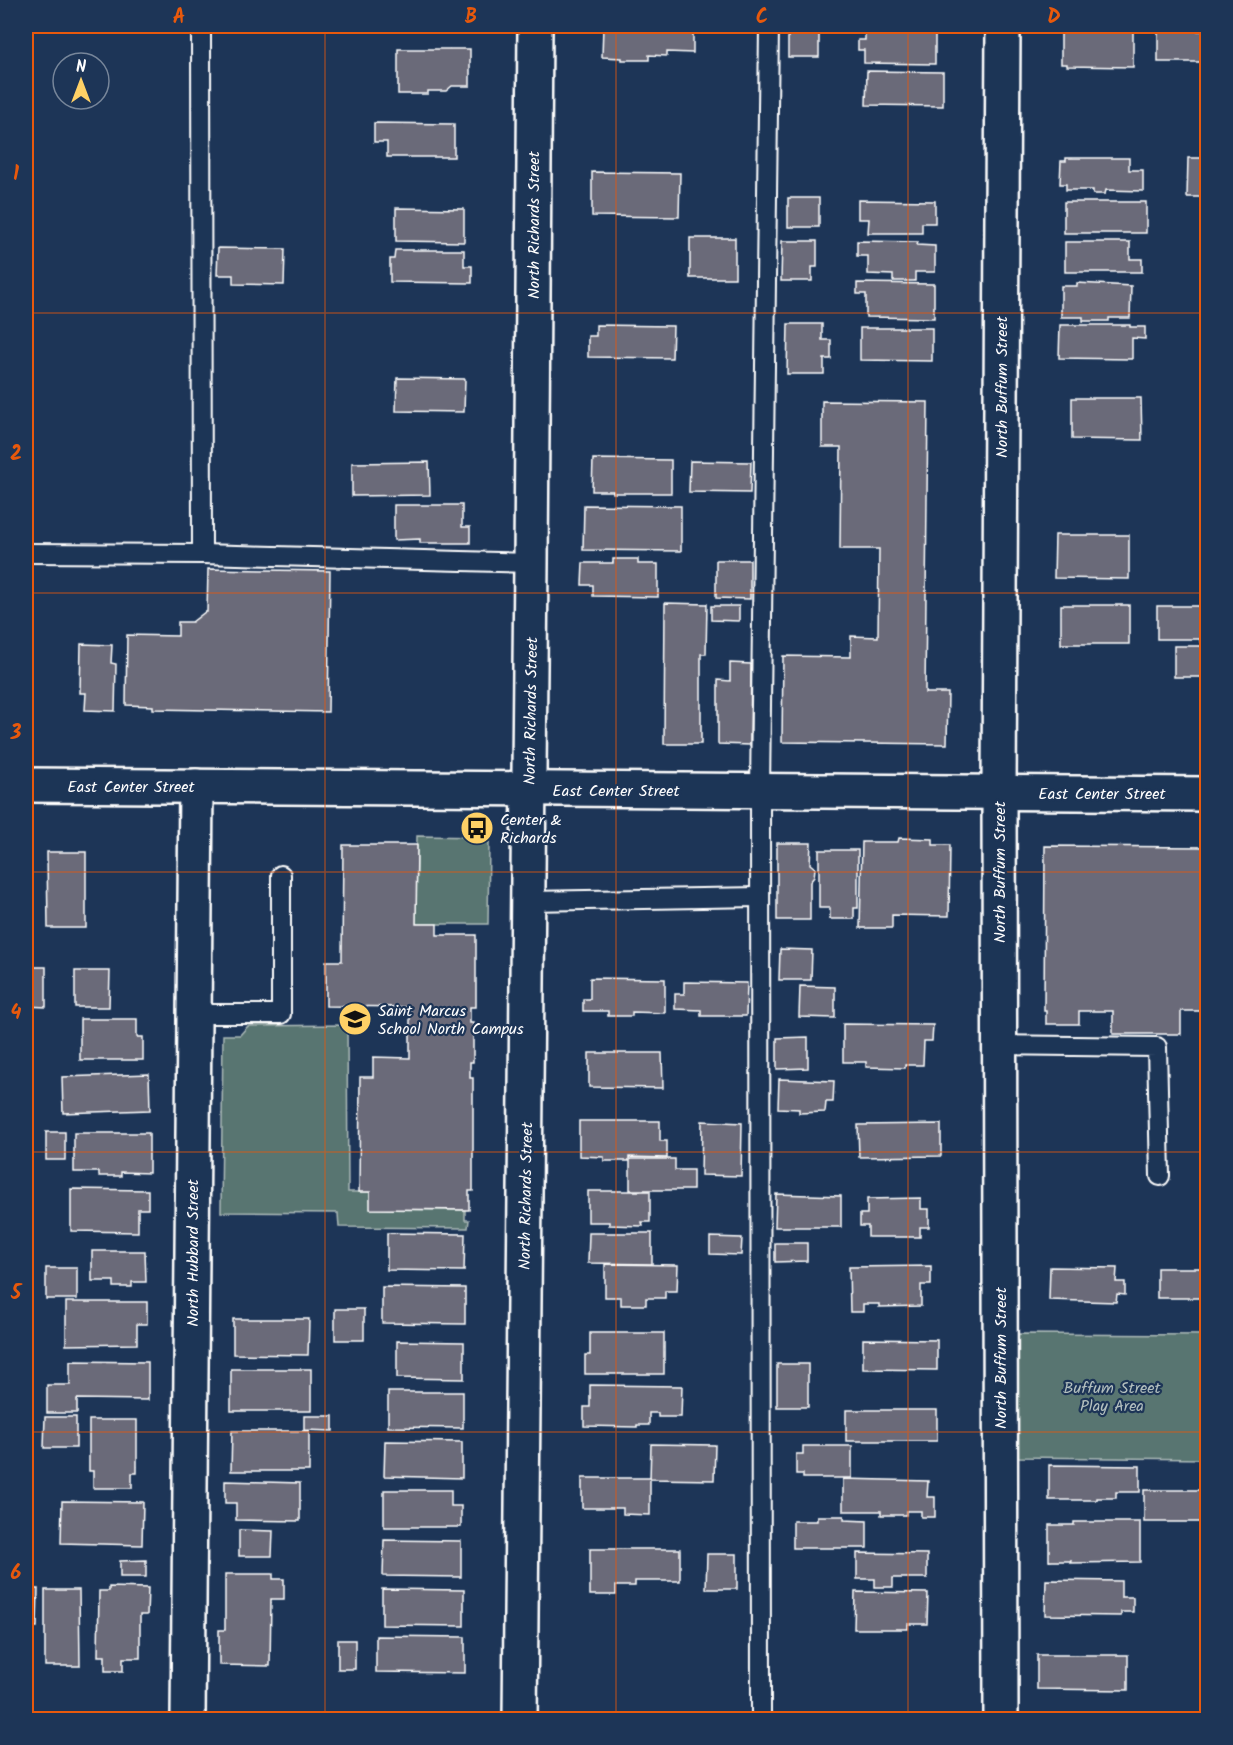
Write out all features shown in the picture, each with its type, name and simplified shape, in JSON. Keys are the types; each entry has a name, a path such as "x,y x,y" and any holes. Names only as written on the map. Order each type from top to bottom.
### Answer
{"street":[{"name":"North Richards Street","path":"520,1719 535,26"},
{"name":"North Buffum Street","path":"1001,1719 999,792 1003,26"},
{"name":"East Center Street","path":"26,785 1208,794"},
{"name":"North Hubbard Street","path":"188,1719 196,786"}],"lane":[{"path":"201,26 202,554"},
{"path":"761,1719 760,791 770,26"},
{"path":"26,553 202,554 531,563"},
{"path":"194,1014 282,1014 281,875"},
{"path":"528,901 760,897"},
{"path":"999,1045 1157,1047 1160,1176"}],"green space":[{"path":"417,836 484,837 489,842 488,924 416,924"},
{"path":"347,1025 348,1192 370,1192 371,1209 465,1210 465,1220 469,1220 468,1228 339,1227 338,1213 221,1212 223,1035 240,1035 248,1026"},
{"name":"Buffum Street Play Area","path":"1017,1334 1207,1335 1207,1459 1017,1457"}],"building":[{"path":"603,26 693,27 693,53 667,52 667,56 649,55 649,60 602,57"},
{"path":"1167,26 1208,26 1208,28 1167,28"},
{"path":"788,27 819,28 819,57 788,57"},
{"path":"865,28 935,29 935,64 864,63 864,50 858,50 858,40 865,40"},
{"path":"1067,28 1133,28 1133,67 1061,64 1061,31 1067,31"},
{"path":"1158,30 1208,31 1208,62 1158,62"},
{"path":"398,49 470,49 470,86 452,86 446,91 428,91 428,94 398,94"},
{"path":"867,71 943,72 943,106 866,105"},
{"path":"374,123 454,124 454,157 387,157 387,142 374,142"},
{"path":"1066,158 1129,158 1129,170 1143,170 1143,191 1106,190 1105,194 1093,194 1093,190 1066,190 1066,184 1060,184 1061,161 1066,161"},
{"path":"1188,158 1208,158 1208,197 1187,197"},
{"path":"592,172 680,173 679,217 592,216"},
{"path":"788,198 819,198 819,227 788,227"},
{"path":"858,200 935,201 935,223 922,223 922,233 868,233 869,219 858,219"},
{"path":"1064,202 1146,202 1146,233 1064,233"},
{"path":"396,208 464,209 464,242 396,241"},
{"path":"690,238 735,238 735,278 690,278"},
{"path":"782,241 817,241 817,267 812,267 812,281 781,281"},
{"path":"857,241 918,242 917,245 935,246 935,272 915,272 915,281 893,281 893,275 868,274 868,256 857,256"},
{"path":"1065,242 1130,242 1130,259 1142,259 1142,272 1065,272"},
{"path":"218,248 285,249 284,285 233,284 233,275 217,275"},
{"path":"395,250 464,250 464,266 472,266 472,283 390,282 390,259 394,259"},
{"path":"857,283 934,284 934,318 866,317 866,294 857,294"},
{"path":"1077,283 1131,286 1130,318 1083,321 1083,317 1061,317 1061,286 1077,286"},
{"path":"788,324 822,324 822,340 831,340 831,359 824,359 824,374 787,374"},
{"path":"596,325 673,326 672,358 588,357 588,336 596,336"},
{"path":"1060,325 1145,327 1145,339 1132,338 1132,359 1059,358"},
{"path":"860,328 932,328 932,361 860,360"},
{"path":"397,378 465,379 464,412 396,411"},
{"path":"1072,398 1141,398 1142,440 1072,439"},
{"path":"822,401 928,402 925,693 948,693 947,744 782,742 783,656 851,657 851,636 878,637 879,549 840,549 841,447 822,447"},
{"path":"593,459 671,460 671,493 592,491"},
{"path":"690,461 751,462 750,493 689,492"},
{"path":"429,462 430,495 352,496 352,463"},
{"path":"394,505 462,505 462,527 470,527 470,543 420,543 420,539 394,540"},
{"path":"584,505 681,506 681,551 583,550"},
{"path":"1055,535 1129,535 1129,579 1054,578"},
{"path":"613,559 638,559 638,564 658,564 658,597 593,596 593,585 582,585 583,563 613,563"},
{"path":"716,560 750,560 750,599 716,598"},
{"path":"208,569 330,571 328,712 153,709 153,706 126,705 127,635 178,636 178,622 192,622 207,612"},
{"path":"665,603 707,604 706,654 701,654 701,744 664,744"},
{"path":"1061,605 1129,605 1129,644 1061,644"},
{"path":"711,606 739,606 739,621 711,620"},
{"path":"1157,606 1208,606 1208,642 1200,642 1200,639 1157,639"},
{"path":"81,644 112,645 111,663 116,664 115,711 85,710 86,693 80,693"},
{"path":"1174,646 1208,646 1208,677 1174,677"},
{"path":"730,663 751,664 750,745 718,744 718,680 730,681"},
{"path":"899,838 933,839 933,845 950,845 949,916 892,915 892,928 860,928 862,842 898,842"},
{"path":"777,843 811,843 810,864 815,868 814,877 810,882 810,920 777,920"},
{"path":"343,845 417,845 416,924 437,924 437,935 476,935 476,1007 470,1007 470,1023 473,1023 473,1062 470,1062 470,1078 473,1078 473,1191 469,1191 469,1210 370,1209 370,1192 359,1192 360,1077 373,1077 373,1057 410,1058 410,1007 326,1006 326,961 342,961"},
{"path":"1045,846 1208,847 1208,1011 1181,1011 1181,1034 1113,1034 1113,1011 1079,1011 1079,1024 1046,1024 1046,1011 1044,1011"},
{"path":"819,850 858,850 858,908 854,908 854,919 830,919 830,908 819,908"},
{"path":"47,852 86,852 86,928 48,928"},
{"path":"780,949 812,950 811,980 779,980"},
{"path":"26,967 46,967 46,1007 26,1006"},
{"path":"75,971 110,971 109,1007 75,1007"},
{"path":"590,978 665,979 665,1013 632,1012 632,1016 608,1016 608,1011 583,1011 583,999 590,999"},
{"path":"684,982 747,983 746,1016 701,1016 701,1010 675,1009 675,994 684,994"},
{"path":"800,986 835,987 835,1018 799,1017"},
{"path":"80,1019 137,1019 137,1037 143,1037 143,1060 80,1060"},
{"path":"843,1024 933,1025 932,1041 924,1041 923,1065 905,1065 905,1068 866,1067 866,1062 843,1062"},
{"path":"808,1037 808,1068 777,1069 777,1038"},
{"path":"589,1053 662,1053 663,1088 589,1087"},
{"path":"149,1074 150,1110 63,1113 62,1077"},
{"path":"779,1079 834,1081 833,1102 826,1102 825,1112 799,1113 799,1109 778,1108"},
{"path":"579,1121 660,1121 660,1141 667,1141 667,1158 629,1157 629,1161 604,1161 604,1157 579,1156"},
{"path":"702,1121 742,1123 741,1176 701,1175"},
{"path":"941,1124 941,1156 859,1157 858,1125"},
{"path":"46,1132 65,1132 65,1160 46,1160"},
{"path":"74,1133 149,1133 149,1173 121,1172 121,1176 99,1176 99,1172 74,1172"},
{"path":"630,1159 675,1159 675,1170 693,1170 693,1190 630,1190"},
{"path":"71,1189 148,1190 148,1209 138,1209 138,1232 71,1231"},
{"path":"588,1191 650,1191 650,1222 642,1222 643,1226 588,1222"},
{"path":"776,1194 841,1196 841,1227 775,1227"},
{"path":"921,1198 921,1209 929,1209 929,1227 920,1227 920,1237 868,1237 868,1226 860,1226 860,1214 867,1214 867,1199"},
{"path":"387,1233 465,1234 464,1271 387,1270"},
{"path":"589,1233 652,1233 652,1264 588,1263"},
{"path":"710,1237 742,1238 741,1255 710,1254"},
{"path":"775,1243 807,1243 807,1261 775,1262"},
{"path":"92,1251 145,1251 146,1282 132,1282 132,1287 114,1287 114,1281 92,1281"},
{"path":"605,1264 678,1265 677,1291 665,1291 665,1298 646,1298 646,1305 621,1305 621,1297 605,1297"},
{"path":"931,1266 931,1285 921,1285 921,1306 879,1307 879,1304 863,1304 863,1312 850,1312 849,1267"},
{"path":"1050,1267 1117,1268 1116,1282 1125,1282 1125,1295 1117,1294 1116,1302 1049,1300"},
{"path":"46,1268 77,1268 77,1299 46,1299"},
{"path":"1157,1268 1208,1268 1208,1298 1157,1298"},
{"path":"382,1287 465,1288 465,1324 382,1323"},
{"path":"66,1302 147,1302 147,1324 137,1324 137,1344 66,1345"},
{"path":"335,1309 364,1309 364,1340 335,1340"},
{"path":"233,1319 309,1319 308,1355 233,1354"},
{"path":"590,1333 664,1333 664,1374 585,1374 585,1355 590,1355"},
{"path":"863,1339 937,1340 937,1370 863,1369"},
{"path":"397,1341 464,1342 464,1379 397,1378"},
{"path":"70,1361 148,1362 148,1400 77,1399 77,1413 47,1413 47,1385 70,1385"},
{"path":"777,1364 808,1364 808,1407 777,1407"},
{"path":"231,1369 311,1369 311,1411 231,1411"},
{"path":"590,1385 682,1386 681,1417 658,1417 658,1413 649,1413 649,1425 637,1425 637,1427 584,1426 584,1407 590,1407"},
{"path":"388,1392 463,1392 463,1428 388,1427"},
{"path":"846,1410 937,1410 937,1441 846,1441"},
{"path":"304,1416 333,1416 333,1431 304,1430"},
{"path":"45,1417 76,1417 76,1448 44,1448"},
{"path":"89,1420 137,1420 137,1473 132,1473 132,1488 93,1488 93,1471 89,1471"},
{"path":"232,1431 309,1431 309,1471 231,1471"},
{"path":"385,1441 462,1442 462,1478 384,1476"},
{"path":"651,1444 715,1445 714,1480 650,1479"},
{"path":"803,1446 852,1446 852,1478 803,1478 803,1474 796,1474 796,1454 803,1454"},
{"path":"1049,1465 1140,1466 1140,1492 1116,1492 1116,1498 1097,1498 1097,1500 1049,1500"},
{"path":"582,1478 650,1478 650,1515 623,1514 623,1508 582,1508"},
{"path":"843,1479 928,1481 927,1497 935,1497 935,1517 921,1517 921,1511 906,1511 906,1515 881,1515 881,1511 843,1511"},
{"path":"225,1481 300,1483 300,1521 236,1520 236,1503 225,1503"},
{"path":"384,1490 451,1490 451,1506 461,1506 461,1527 384,1527"},
{"path":"1144,1490 1208,1490 1208,1522 1144,1522"},
{"path":"62,1501 143,1502 142,1545 61,1543"},
{"path":"817,1516 844,1516 844,1520 867,1521 867,1548 793,1548 793,1521 817,1521"},
{"path":"1074,1522 1140,1522 1140,1562 1049,1561 1049,1525 1074,1525"},
{"path":"239,1530 273,1531 272,1556 239,1556"},
{"path":"384,1540 461,1541 461,1577 383,1576"},
{"path":"590,1549 680,1549 680,1581 635,1581 635,1586 616,1586 616,1595 590,1595"},
{"path":"857,1553 927,1554 927,1578 893,1578 893,1587 875,1587 875,1579 857,1579"},
{"path":"707,1554 737,1554 737,1589 706,1589"},
{"path":"146,1560 146,1577 120,1577 120,1561"},
{"path":"225,1574 273,1574 273,1579 284,1579 284,1599 271,1599 270,1666 219,1665 219,1630 225,1630"},
{"path":"1046,1580 1121,1581 1121,1597 1133,1597 1133,1612 1121,1612 1121,1616 1045,1615"},
{"path":"109,1587 148,1588 147,1615 140,1615 140,1658 123,1658 123,1671 105,1671 105,1656 98,1656 99,1591 109,1591"},
{"path":"26,1589 38,1589 37,1627 26,1627"},
{"path":"382,1589 464,1590 464,1626 382,1625"},
{"path":"45,1590 79,1590 80,1666 45,1666"},
{"path":"855,1592 928,1593 927,1624 908,1624 908,1629 854,1629"},
{"path":"376,1636 465,1637 465,1673 376,1672"},
{"path":"338,1640 355,1640 355,1669 338,1669"},
{"path":"1037,1655 1128,1655 1128,1690 1037,1689"}],"place":[{"name":"Center & Richards","path":"477,828"},
{"name":"Saint Marcus School North Campus","path":"355,1019"}]}
